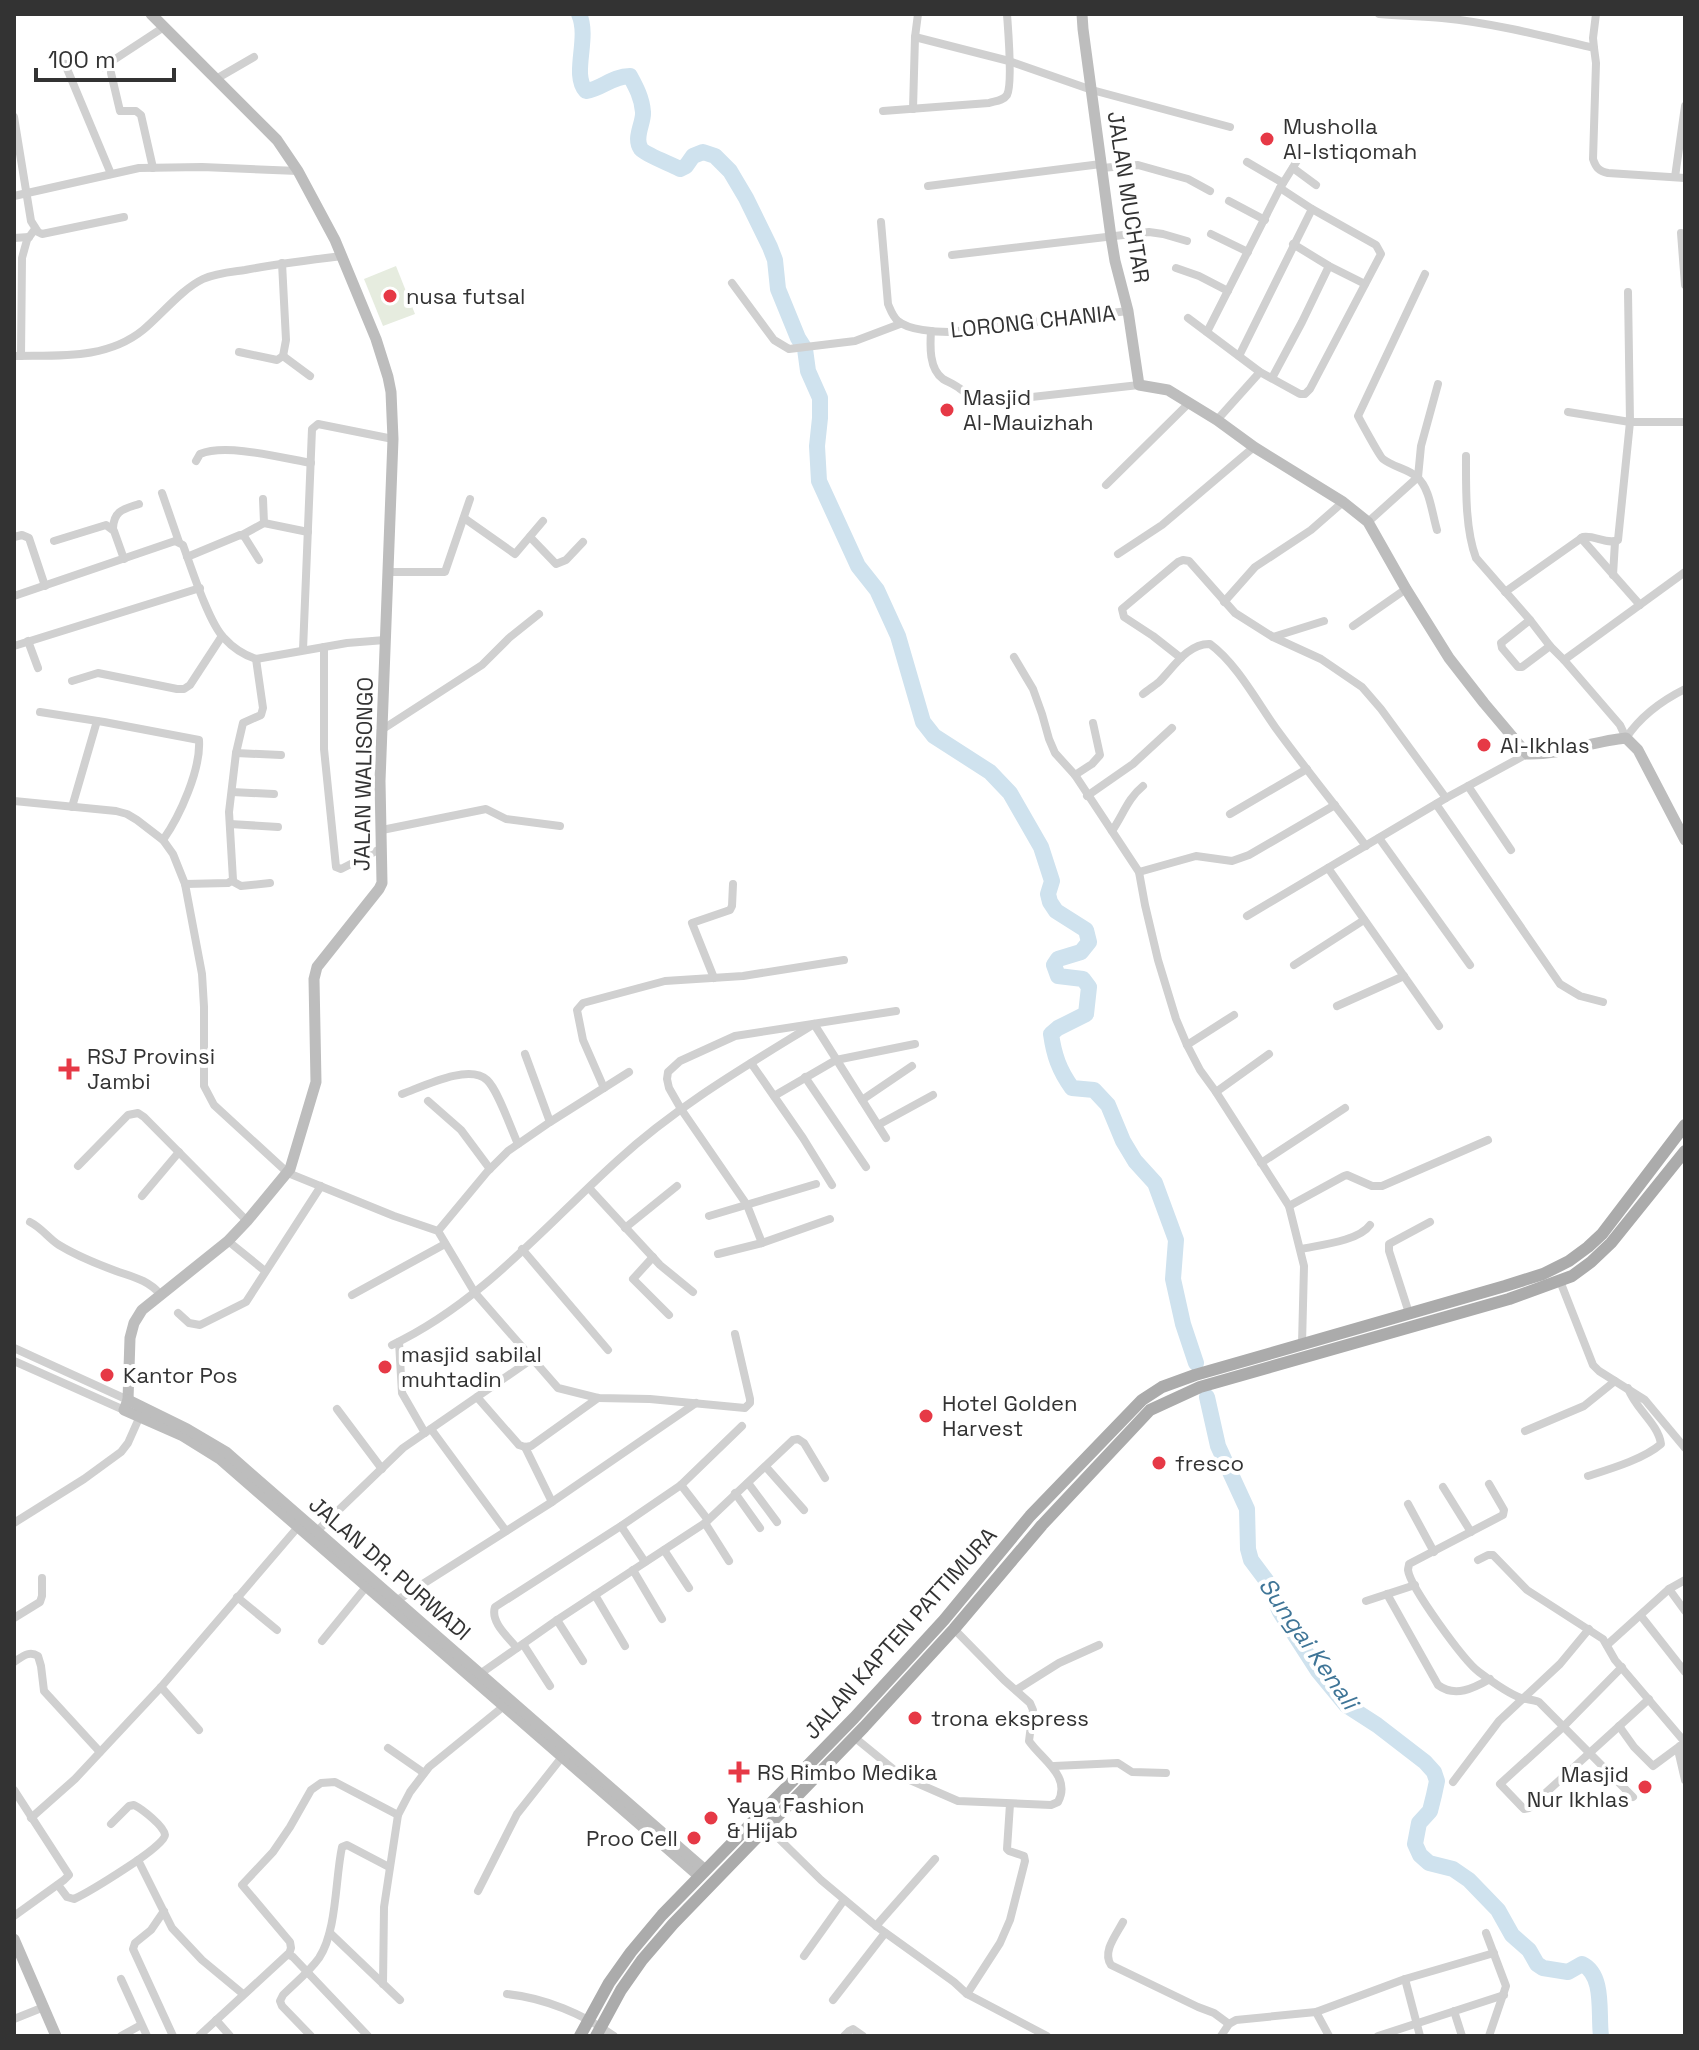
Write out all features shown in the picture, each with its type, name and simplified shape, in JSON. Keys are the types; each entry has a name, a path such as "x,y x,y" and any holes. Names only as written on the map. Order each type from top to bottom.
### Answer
{"main road":[{"path":"1261,1363 1507,1292 1569,1261 1602,1234 1685,1125"},
{"path":"1138,1412 1302,1344 1409,1313 1560,1281 1591,1262 1611,1243 1685,1151"},
{"name":"JALAN KAPTEN PATTIMURA","path":"595,2027 609,1983 631,1952 702,1873 854,1718 944,1620 1041,1505 1138,1412"},
{"name":"JALAN KAPTEN PATTIMURA","path":"580,2036 595,2027 642,1960 673,1924 954,1629 1138,1412"},
{"path":"1041,1505 1052,1515"}],"street":[{"name":"JALAN WALISONGO","path":"126,1405 132,1330 142,1310 228,1241 288,1173 316,1082 314,979 317,967 381,886 380,781 393,439 388,377 376,339 342,256 298,171 277,140 151,14"},
{"path":"913,109 918,14"},
{"path":"883,111 989,103 1003,99 1009,91 1007,14"},
{"name":"JALAN MUCHTAR","path":"1082,14 1111,237 1128,311 1139,385"},
{"path":"1379,14 1467,18 1594,48"},
{"path":"1596,14 1593,38 1596,63 1593,159 1599,171 1680,178 1685,106"},
{"path":"103,67 164,27"},
{"path":"915,37 1009,61 1092,90 1230,127"},
{"path":"216,79 254,57"},
{"path":"65,64 111,174"},
{"path":"111,73 119,109 122,112 136,111 141,115 153,168"},
{"path":"14,117 32,233 22,258 18,356 84,355 113,346 140,332 200,280 214,275 342,256"},
{"path":"1207,332 1300,156"},
{"path":"1188,318 1260,372 1305,394 1381,254 1376,245 1312,209 1247,162"},
{"path":"928,186 1101,166 1138,165 1188,179 1210,191"},
{"path":"14,196 111,174 153,168 298,171"},
{"path":"1293,168 1316,185"},
{"path":"1229,201 1265,220"},
{"path":"1239,356 1312,209"},
{"path":"14,238 124,217"},
{"path":"732,283 774,340 789,349 855,341 900,324 888,304 881,222"},
{"path":"952,255 1156,232 1187,241"},
{"path":"1681,233 1685,285"},
{"path":"1211,234 1248,252"},
{"path":"1293,244 1365,284"},
{"path":"239,352 277,360 283,356 286,340 282,263"},
{"path":"1272,378 1329,266"},
{"path":"1176,268 1228,291"},
{"path":"1425,274 1358,416 1383,459 1418,477 1427,493 1437,530"},
{"path":"1613,575 1630,422 1628,292"},
{"name":"LORONG CHANIA","path":"900,324 949,332 1128,311"},
{"path":"931,331 934,369 971,400 979,403 1139,385 1168,390 1343,502 1368,522 1449,658 1527,754"},
{"path":"283,356 310,376"},
{"path":"1217,420 1260,372"},
{"path":"1368,522 1418,477 1421,446 1438,384"},
{"path":"1106,485 1189,403"},
{"path":"1568,412 1630,422 1685,422"},
{"path":"303,650 312,429 315,425 393,439"},
{"path":"1118,554 1162,525 1254,447"},
{"path":"196,461 200,454 210,450 240,451 311,463"},
{"path":"1466,456 1466,493 1472,548 1476,558 1620,725 1626,738 1638,750 1685,840"},
{"path":"162,493 211,617 222,636 241,652 256,659 385,640"},
{"path":"263,499 264,523"},
{"path":"388,572 445,572 470,499"},
{"path":"1224,602 1255,567 1311,530 1343,502"},
{"path":"124,559 113,528 114,519 119,512 139,504"},
{"path":"464,518 514,554 543,521"},
{"path":"187,557 264,523 308,532"},
{"path":"54,541 106,525 113,528"},
{"path":"14,537 22,535 29,538 45,586"},
{"path":"242,535 259,560"},
{"path":"1505,592 1581,538 1588,536 1615,542"},
{"path":"530,537 556,564 566,560 583,542"},
{"path":"1581,538 1640,605"},
{"path":"14,596 172,541 179,542"},
{"path":"1181,658 1122,613 1123,607 1183,560 1189,561 1224,602 1253,626 1321,659 1362,687 1446,798"},
{"path":"1564,660 1685,572"},
{"path":"14,646 200,588"},
{"path":"1353,626 1406,589"},
{"path":"383,729 482,665 539,614"},
{"path":"1530,620 1501,643 1502,648 1518,667 1522,667 1550,646"},
{"path":"1273,637 1324,621"},
{"path":"72,681 98,673 184,689 190,685 222,636"},
{"path":"28,641 38,668"},
{"path":"1143,694 1181,658 1202,644 1216,648 1366,846"},
{"path":"324,647 324,749 336,867 341,869 382,848"},
{"path":"1014,657 1033,689 1055,753 1075,775 1139,872 1158,960 1187,1045 1289,1206 1301,1249 1305,1283 1302,1344"},
{"path":"232,881 229,812 236,753 243,723 263,712 256,659"},
{"path":"1626,738 1634,726 1685,689"},
{"path":"40,712 200,741 198,761 180,813 163,840"},
{"path":"72,807 97,721"},
{"path":"1075,775 1100,755 1093,723"},
{"path":"1087,796 1133,764 1172,728"},
{"path":"1247,916 1446,798 1527,754 1540,755 1626,738"},
{"path":"236,753 281,755"},
{"path":"1230,814 1307,769"},
{"path":"1112,831 1130,798 1143,786"},
{"path":"1468,786 1511,850"},
{"path":"232,792 274,794"},
{"path":"14,801 116,811 127,814 163,840 173,854 185,884 202,974 204,1086 214,1105 288,1173 438,1231 475,1293 558,1388 598,1398 696,1402 745,1408 750,1403 735,1334"},
{"path":"1436,804 1560,984 1580,996 1603,1002"},
{"path":"1139,872 1196,856 1232,861 1249,855 1335,805"},
{"path":"382,830 486,809 506,819 560,826"},
{"path":"230,824 278,827"},
{"path":"1379,838 1470,965"},
{"path":"1328,868 1439,1026"},
{"path":"185,884 232,881 241,886 270,883"},
{"path":"714,978 692,923 730,910 733,884"},
{"path":"1294,965 1364,920"},
{"path":"604,1088 577,1017 579,1006 583,1003 665,981 743,976 844,960"},
{"path":"1337,1006 1404,976"},
{"path":"762,1243 747,1205 669,1088 668,1072 680,1061 735,1036 896,1011"},
{"path":"1187,1045 1234,1015"},
{"path":"814,1024 886,1138"},
{"path":"506,1531 402,1393 396,1343 420,1332 475,1293 619,1159 681,1109 814,1024"},
{"path":"774,1096 836,1060 915,1044"},
{"path":"525,1054 550,1122"},
{"path":"1216,1092 1269,1054"},
{"path":"751,1063 832,1185"},
{"path":"862,1100 912,1066"},
{"path":"438,1231 490,1169 518,1144 629,1072"},
{"path":"402,1094 454,1075 483,1077 491,1084 518,1144"},
{"path":"805,1077 866,1167"},
{"path":"878,1125 933,1095"},
{"path":"428,1101 461,1130 490,1169"},
{"path":"1261,1163 1345,1108"},
{"path":"78,1166 128,1115 138,1113 247,1221"},
{"path":"1289,1206 1347,1175 1372,1186 1382,1186 1488,1140"},
{"path":"142,1196 179,1152"},
{"path":"709,1216 816,1184"},
{"path":"178,1313 189,1323 200,1325 243,1305 321,1186"},
{"path":"625,1228 677,1186"},
{"path":"589,1188 653,1257 693,1292"},
{"path":"718,1254 762,1243 830,1219"},
{"path":"30,1222 58,1245 139,1279 160,1294"},
{"path":"1409,1313 1388,1247 1391,1241 1430,1222"},
{"path":"1301,1249 1357,1236 1370,1225"},
{"path":"228,1241 265,1271"},
{"path":"352,1295 445,1244"},
{"path":"522,1249 608,1350"},
{"path":"653,1257 633,1279 669,1315"},
{"path":"1560,1281 1593,1365 1645,1400 1685,1448"},
{"name":"JALAN DR. PURWADI","path":"14,1348 205,1449 317,1531 702,1873"},
{"path":"317,1531 403,1448 532,1359"},
{"name":"JALAN DR. PURWADI","path":"14,1361 210,1441 226,1452 298,1527 366,1587 477,1676 504,1706 562,1757 702,1873"},
{"path":"1525,1431 1584,1406 1615,1381"},
{"path":"1588,1476 1611,1469 1661,1444 1659,1435 1628,1388"},
{"path":"477,1397 519,1445 525,1447 531,1446 598,1398"},
{"path":"396,1601 552,1502 696,1402"},
{"path":"337,1409 382,1469"},
{"path":"14,1523 121,1452 140,1416"},
{"path":"550,1686 520,1646 494,1619 495,1607 681,1485 742,1426"},
{"path":"477,1676 707,1521 793,1440 804,1443 825,1478"},
{"path":"525,1447 552,1502"},
{"path":"766,1467 804,1510"},
{"path":"748,1483 777,1522"},
{"path":"1489,1484 1504,1513 1409,1566 1409,1573 1440,1625 1464,1657 1478,1671 1522,1699 1539,1702 1633,1797"},
{"path":"681,1485 707,1521 729,1561"},
{"path":"1443,1487 1471,1532"},
{"path":"735,1493 760,1528"},
{"path":"1408,1504 1434,1552"},
{"path":"621,1526 645,1562"},
{"path":"31,1818 75,1779 161,1687 298,1527"},
{"path":"664,1550 689,1588"},
{"path":"1478,1560 1493,1555 1527,1590 1603,1639 1615,1660 1683,1742"},
{"path":"633,1570 662,1619"},
{"path":"14,1618 40,1602 42,1578"},
{"path":"1607,1645 1669,1589 1685,1580"},
{"path":"1366,1601 1415,1585"},
{"path":"322,1641 366,1587"},
{"path":"1669,1589 1685,1611"},
{"path":"1387,1594 1438,1685 1460,1691 1490,1679"},
{"path":"595,1595 625,1646"},
{"path":"237,1597 277,1630"},
{"path":"1641,1616 1685,1672"},
{"path":"557,1620 583,1661"},
{"path":"854,1737 903,1777 948,1797 967,1803 1051,1805 1058,1802 1061,1793 1057,1772 1029,1741 1032,1706 954,1629"},
{"path":"1453,1782 1499,1721 1560,1664 1589,1629"},
{"path":"1016,1690 1059,1663 1099,1645"},
{"path":"14,1662 28,1654 38,1656 44,1691 100,1752"},
{"path":"1622,1667 1563,1727 1500,1784 1524,1809 1529,1808 1649,1699"},
{"path":"161,1687 199,1730"},
{"path":"383,1984 384,1907 398,1815 429,1767 504,1706"},
{"path":"1619,1726 1653,1766 1683,1742"},
{"path":"1683,1742 1679,1754 1685,1780"},
{"path":"388,1748 424,1773"},
{"path":"478,1891 517,1814 562,1757"},
{"path":"1054,1766 1118,1763 1132,1772 1166,1773"},
{"path":"289,1954 290,1942 242,1885 282,1840 311,1790 321,1783 335,1782 398,1815"},
{"path":"14,1790 69,1874 14,1916"},
{"path":"967,1994 1000,1943 1010,1920 1025,1861 1024,1856 1007,1849 1010,1804"},
{"path":"58,1885 67,1897 74,1899 138,1860 165,1837 148,1814 134,1805 129,1806 111,1824"},
{"path":"767,1827 844,1900 885,1933 967,1994 1047,2036"},
{"path":"311,2036 280,2001 319,1958 330,1933 342,1847 347,1845 389,1867"},
{"path":"876,1926 935,1859"},
{"path":"138,1860 172,1928 243,1994"},
{"path":"804,1956 844,1900"},
{"path":"164,1911 133,1949 173,2036"},
{"path":"1123,1922 1107,1953 1111,1965 1214,2013 1229,2024"},
{"path":"330,1933 400,2000"},
{"path":"833,2000 885,1933"},
{"path":"1486,1933 1506,1986 1489,2036"},
{"path":"14,1940 56,2036"},
{"path":"1221,2036 1229,2024 1240,2019 1316,2012 1405,1979 1494,1953"},
{"path":"289,1954 368,2036"},
{"path":"199,2036 289,1954"},
{"path":"121,1979 147,2036"},
{"path":"1405,1979 1420,2036"},
{"path":"507,1994 554,2005 614,2036"},
{"path":"1378,2036 1504,1995"},
{"path":"14,2019 44,2007"},
{"path":"1454,2011 1462,2036"},
{"path":"1316,2012 1329,2036"},
{"path":"216,2020 230,2036"},
{"path":"121,2036 141,2025"},
{"path":"844,2036 853,2029 863,2036"}],"shaded area":[{"name":"nusa futsal","path":"396,266 415,314 383,326 364,279"}],"waterway":[{"path":"579,14 583,34 580,75 586,91 630,76 642,107 638,135 641,149 680,169 693,156 703,152 715,156 730,171 746,198 775,260 778,289 805,349 808,371 820,398 817,446 819,481 858,566 877,590 898,636 923,722 934,736 990,772 1010,793 1041,847 1052,881 1048,894 1050,902 1056,911 1086,930 1089,942 1081,952 1058,959 1054,965 1058,976 1083,979 1089,987 1086,1014 1051,1034 1054,1049 1060,1069 1072,1088 1094,1090 1108,1105 1135,1161 1155,1183 1176,1240 1173,1279 1196,1363"},
{"name":"Sungai Kenali","path":"1207,1397 1218,1446 1247,1509 1251,1560 1266,1580 1280,1612 1318,1671 1346,1705 1377,1725 1434,1772 1437,1781 1430,1811 1419,1823 1415,1844 1420,1855 1429,1863 1453,1869 1469,1880 1498,1910 1512,1935 1529,1950 1537,1964 1568,1972 1582,1964 1589,1969 1599,1996 1601,2036"}],"place":[{"name":"Musholla Al-Istiqomah","path":"1267,139"},
{"name":"nusa futsal","path":"390,296"},
{"name":"Masjid Al-Mauizhah","path":"947,410"},
{"name":"Al-Ikhlas","path":"1484,745"},
{"name":"RSJ Provinsi Jambi","path":"69,1069"},
{"name":"masjid sabilal muhtadin","path":"385,1367"},
{"name":"Kantor Pos","path":"107,1375"},
{"name":"Hotel Golden Harvest","path":"926,1416"},
{"name":"fresco","path":"1159,1463"},
{"name":"trona ekspress","path":"915,1718"},
{"name":"RS Rimbo Medika","path":"739,1772"},
{"name":"Masjid Nur Ikhlas","path":"1645,1787"},
{"name":"Yaya Fashion & Hijab","path":"711,1818"},
{"name":"Proo Cell","path":"694,1838"}]}
